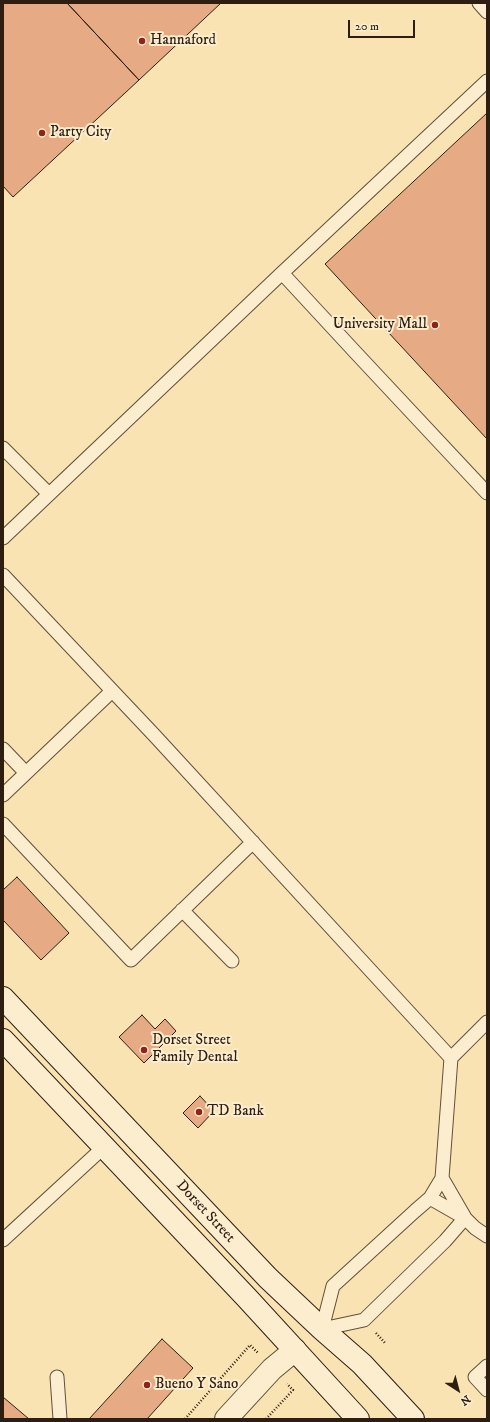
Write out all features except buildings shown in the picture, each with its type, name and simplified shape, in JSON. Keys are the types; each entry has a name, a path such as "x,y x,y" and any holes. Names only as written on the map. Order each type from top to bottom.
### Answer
{"main road":[{"name":"Dorset Street","path":"3,998 268,1278 362,1364 413,1419"},
{"name":"Dorset Street","path":"3,1040 358,1419"},
{"path":"104,1147 124,1126"},
{"path":"226,1419 272,1369 322,1329"}],"lane":[{"path":"479,3 487,12"},
{"path":"3,538 487,81"},
{"path":"282,273 487,493"},
{"path":"3,448 49,494"},
{"path":"3,575 155,736 451,1058"},
{"path":"3,795 112,691"},
{"path":"3,749 26,773"},
{"path":"3,824 131,960 253,842"},
{"path":"182,910 232,961"},
{"path":"465,1218 445,1242 364,1320 322,1329 333,1286 430,1198 442,1178 451,1058 487,1022"},
{"path":"3,1240 104,1147"},
{"path":"442,1178 465,1218 475,1228 487,1236"},
{"path":"430,1198 465,1218"},
{"path":"487,1366 475,1377 487,1390"},
{"path":"58,1377 60,1419"}],"path":[{"path":"185,1419 250,1345"},
{"path":"266,1419 293,1390"}],"place":[{"name":"Hannaford","path":"142,41"},
{"name":"Party City","path":"42,133"},
{"name":"University Mall","path":"435,325"},
{"name":"Dorset Street Family Dental","path":"144,1050"},
{"name":"TD Bank","path":"199,1112"},
{"name":"Bueno Y Sano","path":"147,1385"}]}
